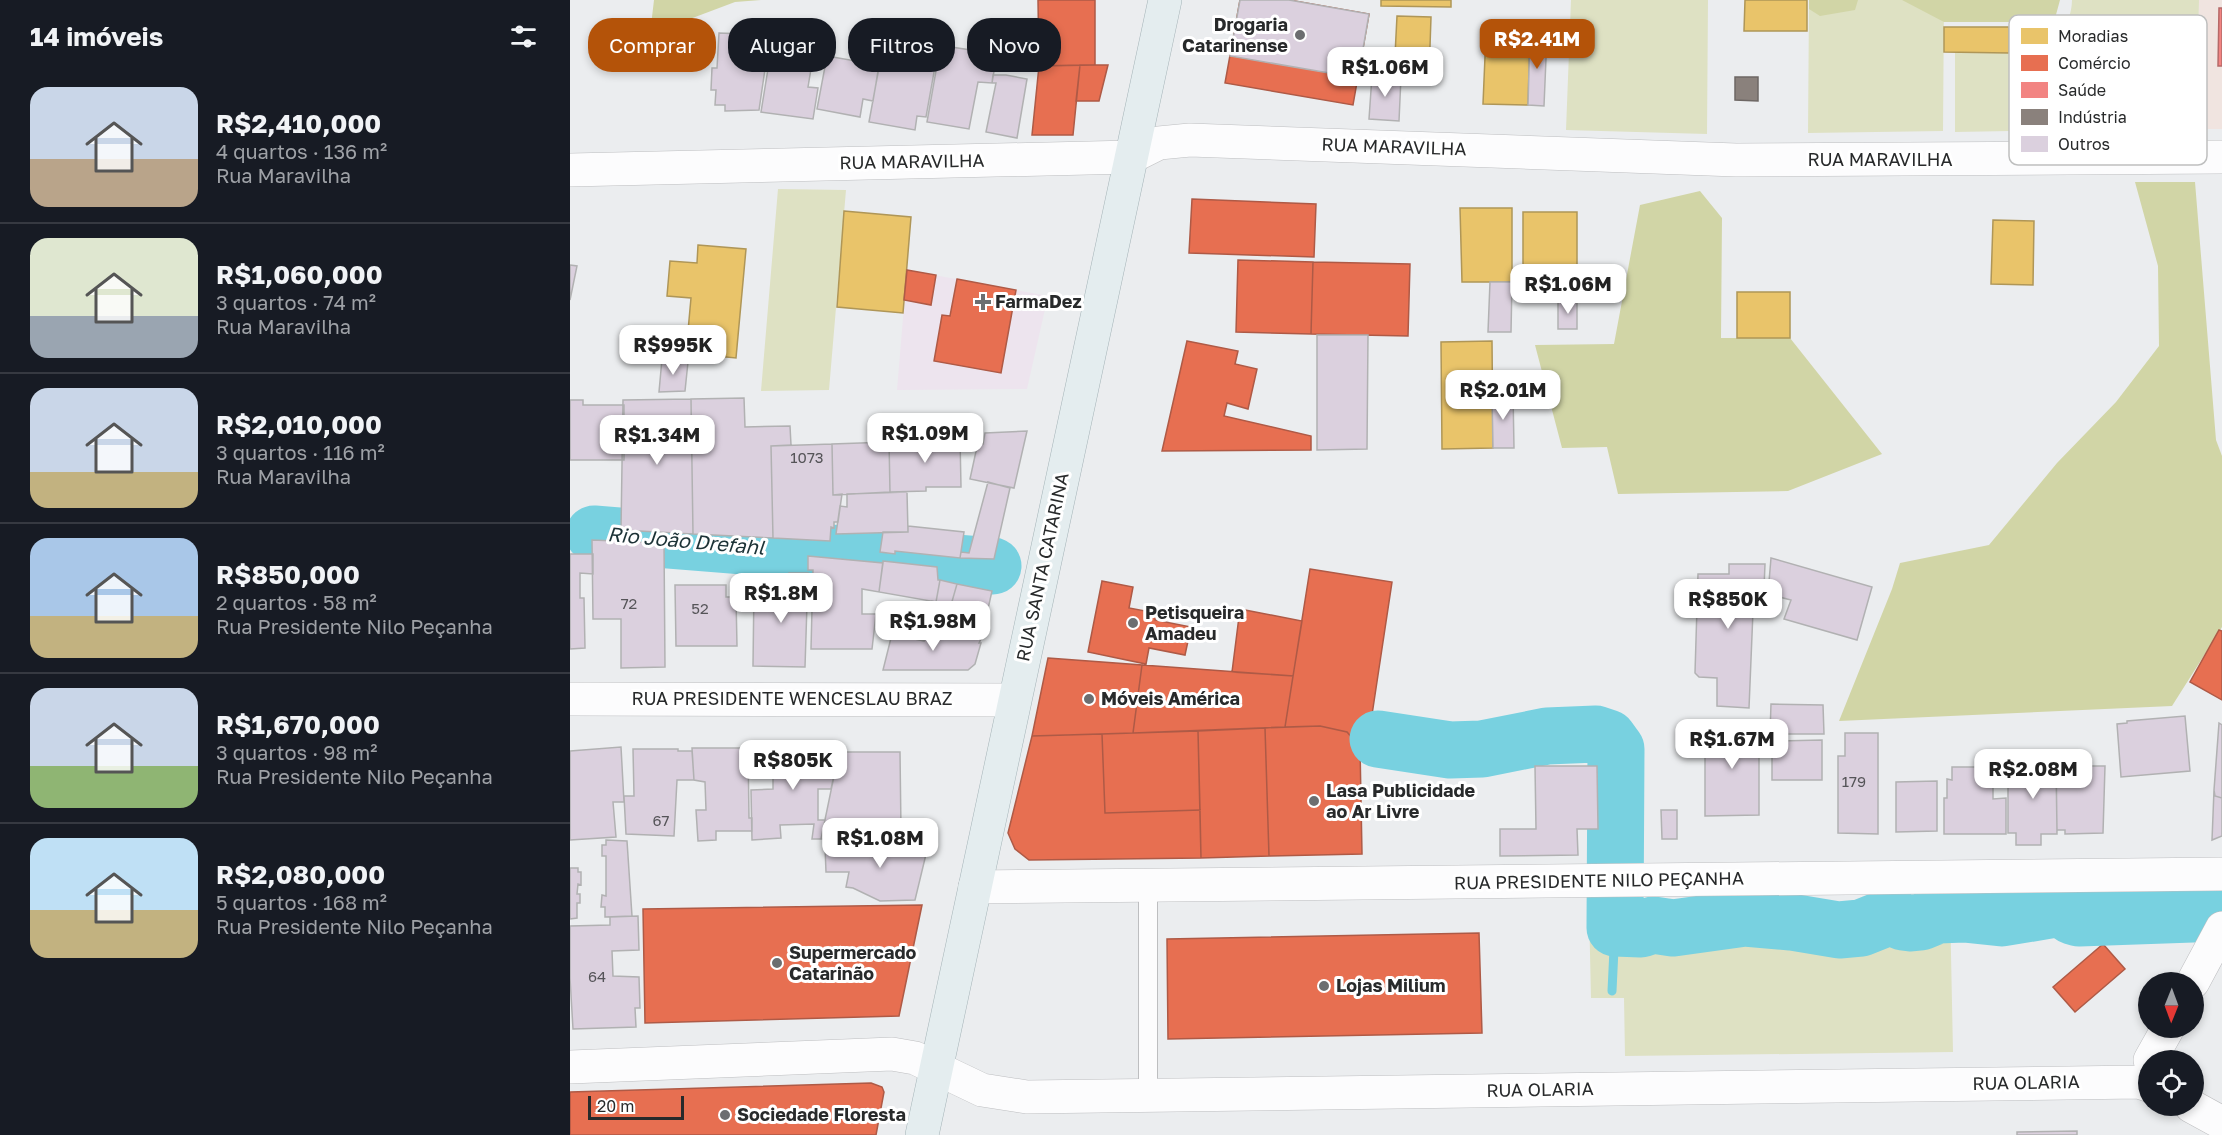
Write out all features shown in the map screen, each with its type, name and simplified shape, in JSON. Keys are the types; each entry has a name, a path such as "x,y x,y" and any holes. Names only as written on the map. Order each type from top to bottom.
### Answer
{"main road":[{"name":"RUA SANTA CATARINA","path":"922,1135 1165,0"}],"street":[{"name":"RUA MARAVILHA","path":"570,170 1131,157 1159,143 1190,140 1736,160 2009,158"},
{"name":"RUA MARAVILHA","path":"2207,157 2222,157"},
{"name":"RUA PRESIDENTE WENCESLAU BRAZ","path":"570,699 1014,700"},
{"name":"RUA PRESIDENTE NILO PEÇANHA","path":"975,887 2222,874"},
{"path":"2198,972 2222,929"},
{"name":"RUA OLARIA","path":"570,1067 892,1054 915,1058 982,1090 1027,1097 2138,1073"},
{"path":"2204,1114 2222,1124"}],"lane":[{"path":"1148,885 1148,1095"}],"shaded area":[{"path":"2199,0 2222,0 2222,129 2207,129 2207,15 2199,15"},
{"path":"907,270 1048,296 1027,389 897,390"}],"green space":[{"path":"654,0 761,0 735,2 692,18 652,18"},
{"path":"1571,0 1708,0 1707,134 1566,130"},
{"path":"1809,0 1944,0 1943,131 1808,133"},
{"path":"1809,0 1858,0 1855,10 1820,16 1809,9"},
{"path":"1902,0 2060,0 2056,15 2009,15 2009,22 1944,22"},
{"path":"2072,0 2199,0 2199,15 2070,15"},
{"path":"1955,52 2009,53 2009,131 1955,132"},
{"path":"2135,182 2195,182 2216,440 2222,456 2222,627 2172,706 1839,721 1892,589 1900,563 1989,545 2057,463 2116,402 2159,346 2158,266"},
{"path":"778,189 846,190 829,390 761,391"},
{"path":"1700,191 1722,218 1721,338 1790,338 1882,454 1788,491 1618,494 1607,447 1562,448 1535,345 1614,344 1640,205"},
{"path":"1950,905 1953,1052 1625,1056 1624,998 1591,998 1589,909"}],"building: Moradias":[{"path":"1381,0 1451,0 1451,7 1381,6"},
{"path":"1745,0 1807,0 1807,31 1744,31"},
{"path":"1397,16 1431,17 1429,76 1394,75"},
{"path":"1944,27 2009,27 2009,53 1944,52"},
{"path":"1486,33 1530,35 1528,105 1483,104"},
{"path":"1460,208 1512,208 1512,282 1462,282"},
{"path":"844,211 911,217 903,313 837,307"},
{"path":"1523,212 1577,212 1577,301 1558,302 1558,286 1523,286"},
{"path":"1993,220 2034,221 2033,285 1991,284"},
{"path":"698,245 746,249 736,358 686,353 691,298 667,296 670,261 697,263"},
{"path":"1737,292 1790,292 1790,338 1737,338"},
{"path":"1492,341 1493,448 1442,449 1441,342"}],"building: Comércio":[{"path":"1038,0 1095,0 1095,65 1061,66 1061,18 1038,18"},
{"name":"Drogaria Catarinense","path":"1240,0 1289,0 1369,14 1353,105 1225,83"},
{"path":"1061,65 1080,65 1073,135 1032,135 1038,72 1061,72"},
{"path":"1080,65 1108,65 1099,101 1076,101"},
{"path":"1192,199 1316,204 1314,257 1189,253"},
{"path":"1238,260 1313,262 1311,334 1236,332"},
{"path":"1313,262 1410,264 1408,336 1311,334"},
{"path":"907,270 936,275 931,305 904,300"},
{"path":"957,279 1016,290 1001,373 934,361 942,315 950,316"},
{"path":"1187,341 1238,351 1235,364 1257,369 1248,409 1227,403 1224,416 1311,436 1311,450 1162,451"},
{"path":"1310,569 1392,582 1367,748 1360,747 1347,732 1320,726 1285,727"},
{"name":"Petisqueira Amadeu","path":"1102,581 1133,587 1129,608 1156,613 1155,620 1191,627 1185,655 1149,648 1146,664 1088,652"},
{"path":"1240,609 1302,621 1293,676 1232,672"},
{"path":"2219,630 2222,631 2222,700 2190,682"},
{"name":"Móveis América","path":"1048,658 1142,665 1133,733 1032,736"},
{"path":"1142,665 1293,676 1285,727 1133,733"},
{"name":"Lasa Publicidade ao Ar Livre","path":"1320,726 1347,732 1360,747 1362,854 1269,856 1265,728"},
{"path":"1265,728 1269,856 1201,858 1198,731"},
{"path":"1198,731 1200,810 1105,813 1102,734"},
{"path":"1102,734 1105,813 1200,810 1201,858 1029,860 1015,849 1008,833 1032,736"},
{"name":"Supermercado Catarinão","path":"922,905 899,1016 645,1023 643,909"},
{"name":"Lojas Milium","path":"1479,933 1482,1033 1168,1039 1167,939"},
{"path":"2103,944 2125,969 2075,1012 2053,987"},
{"name":"Sociedade Floresta","path":"871,1083 882,1087 884,1092 876,1135 570,1135 570,1092"}],"building: Saúde":[{"path":"2219,8 2222,8 2222,66 2218,66"}],"building: Indústria":[{"path":"1735,77 1758,77 1758,101 1735,100"}],"building: Outros":[{"name":"Drogaria Catarinense","path":"1240,0 1289,0 1369,14 1358,78 1230,56"},
{"path":"719,33 728,33 728,72 765,72 759,110 725,111 725,105 715,105 716,90 711,90 712,72 716,72"},
{"path":"1530,35 1547,35 1544,106 1528,105"},
{"path":"955,48 967,49 967,72 994,72 992,83 978,82 969,129 927,122 936,72 955,72"},
{"path":"836,58 848,60 848,72 878,72 873,101 863,99 860,117 817,109 824,72 836,72"},
{"path":"768,72 810,72 808,87 818,88 813,119 761,112"},
{"path":"878,72 934,72 926,117 917,116 915,130 869,122"},
{"path":"993,75 1027,79 1017,138 986,132 996,83 992,83"},
{"path":"1372,76 1401,77 1399,121 1369,119"},
{"path":"570,265 577,266 570,300"},
{"path":"1490,282 1512,282 1511,332 1488,332"},
{"path":"1577,301 1577,329 1558,329 1558,302"},
{"path":"1317,335 1368,335 1367,449 1317,450"},
{"path":"662,359 688,362 685,391 659,392"},
{"path":"1492,394 1513,394 1514,448 1493,448"},
{"path":"744,398 745,427 790,426 791,445 771,446 773,538 693,534 691,399"},
{"path":"691,399 693,534 621,530 623,400"},
{"path":"570,400 583,400 583,405 624,405 624,460 570,460"},
{"path":"1027,431 1014,488 970,479 978,442 983,444 985,433"},
{"path":"960,438 961,487 926,487 926,491 890,492 889,441"},
{"path":"889,442 890,492 833,495 832,444"},
{"path":"832,444 833,495 842,494 838,522 834,522 834,528 831,527 830,541 773,538 771,446"},
{"path":"988,482 1010,488 994,559 960,558 961,552 969,553"},
{"path":"907,492 908,532 836,534 840,506 847,507 847,494"},
{"path":"908,526 964,532 960,558 895,551 895,554 880,552 883,532 908,532"},
{"path":"592,540 664,543 665,667 621,668 621,619 593,619"},
{"path":"570,554 593,554 593,574 580,573 580,598 584,598 585,648 570,649"},
{"path":"808,556 883,563 879,592 862,589 862,614 876,614 872,649 811,649 813,570 808,570"},
{"path":"1771,558 1872,587 1857,640 1784,619 1791,600 1768,594"},
{"path":"883,561 937,567 938,580 940,580 936,602 879,592"},
{"path":"1729,564 1765,564 1763,612 1753,611 1749,708 1717,706 1717,678 1699,677 1695,673 1698,574 1729,574"},
{"path":"789,573 808,573 805,667 753,666 754,587 788,588"},
{"path":"940,580 957,584 949,612 931,608 932,601 936,602"},
{"path":"957,584 992,591 986,618 949,612"},
{"path":"675,585 726,585 726,597 736,597 737,646 676,646"},
{"path":"932,608 986,618 981,639 927,628"},
{"path":"927,628 981,639 975,664 968,670 883,670 892,634 924,641"},
{"path":"1771,704 1823,705 1824,734 1770,734"},
{"path":"2185,716 2190,771 2121,777 2117,724 2127,723 2127,721"},
{"path":"1759,723 1759,815 1705,816 1705,724"},
{"path":"2219,723 2222,725 2222,798 2215,796 2214,790"},
{"path":"1845,733 1878,733 1878,834 1838,833 1838,756 1845,756"},
{"path":"1822,740 1822,780 1772,780 1772,741"},
{"path":"621,747 624,802 613,802 616,837 570,840 570,751"},
{"path":"692,748 748,748 749,818 752,818 752,831 716,831 716,840 698,841 696,810 706,810 705,782 694,780"},
{"path":"773,748 840,748 831,789 818,789 818,820 825,820 821,839 812,839 814,824 780,825 781,838 752,840 751,790 773,789"},
{"path":"633,749 692,751 694,780 677,780 674,836 626,834 624,796 634,796"},
{"path":"839,752 900,752 901,830 898,830 898,838 821,839"},
{"path":"2044,753 2056,753 2057,834 2041,834 2041,845 2016,845 2016,833 2008,833 2008,763 2044,763"},
{"path":"1535,766 1597,766 1598,829 1577,829 1578,855 1500,856 1500,829 1536,829"},
{"path":"2056,766 2105,766 2103,833 2065,834 2065,830 2057,830"},
{"path":"1952,767 1982,767 1982,785 1993,785 1993,799 2006,798 2006,834 1944,834 1944,798 1947,798 1947,779 1952,780"},
{"path":"1937,781 1937,831 1896,832 1896,782"},
{"path":"2214,790 2215,796 2222,798 2222,836 2212,840"},
{"path":"1661,810 1677,810 1677,839 1662,839"},
{"path":"606,840 627,841 632,916 605,917 605,907 601,907 602,895 606,896 606,856 602,856 602,845 606,845"},
{"path":"825,846 928,846 915,900 880,901 846,887 849,872 826,872"},
{"path":"570,868 578,868 578,872 581,872 581,885 578,884 577,894 580,894 580,903 577,903 577,918 570,919"},
{"path":"638,916 639,950 612,951 613,976 639,977 640,1008 635,1008 636,1027 573,1029 570,926 610,925 610,917"},
{"path":"2077,1131 2077,1135 2017,1135 2017,1132"}],"waterway":[{"name":"Rio João Drefahl","path":"594,534 993,566"},
{"name":"Rio João Drefahl","path":"1378,739 1450,750 1482,749 1547,736 1596,734 1608,738 1616,749 1615,928 1641,929 1653,925 1673,928 1745,918 1791,922 1839,930 1861,928 1891,916 1911,923 1921,922 1938,915 1964,914 2002,918 2062,908 2072,916 2079,918 2222,913"},
{"path":"1612,991 1615,928"}],"place":[{"name":"Drogaria Catarinense","path":"1300,35"},
{"name":"FarmaDez","path":"983,302"},
{"name":"Petisqueira Amadeu","path":"1133,623"},
{"name":"Móveis América","path":"1089,699"},
{"name":"Lasa Publicidade ao Ar Livre","path":"1314,801"},
{"name":"Supermercado Catarinão","path":"777,963"},
{"name":"Lojas Milium","path":"1324,986"},
{"name":"Sociedade Floresta","path":"725,1115"}]}
